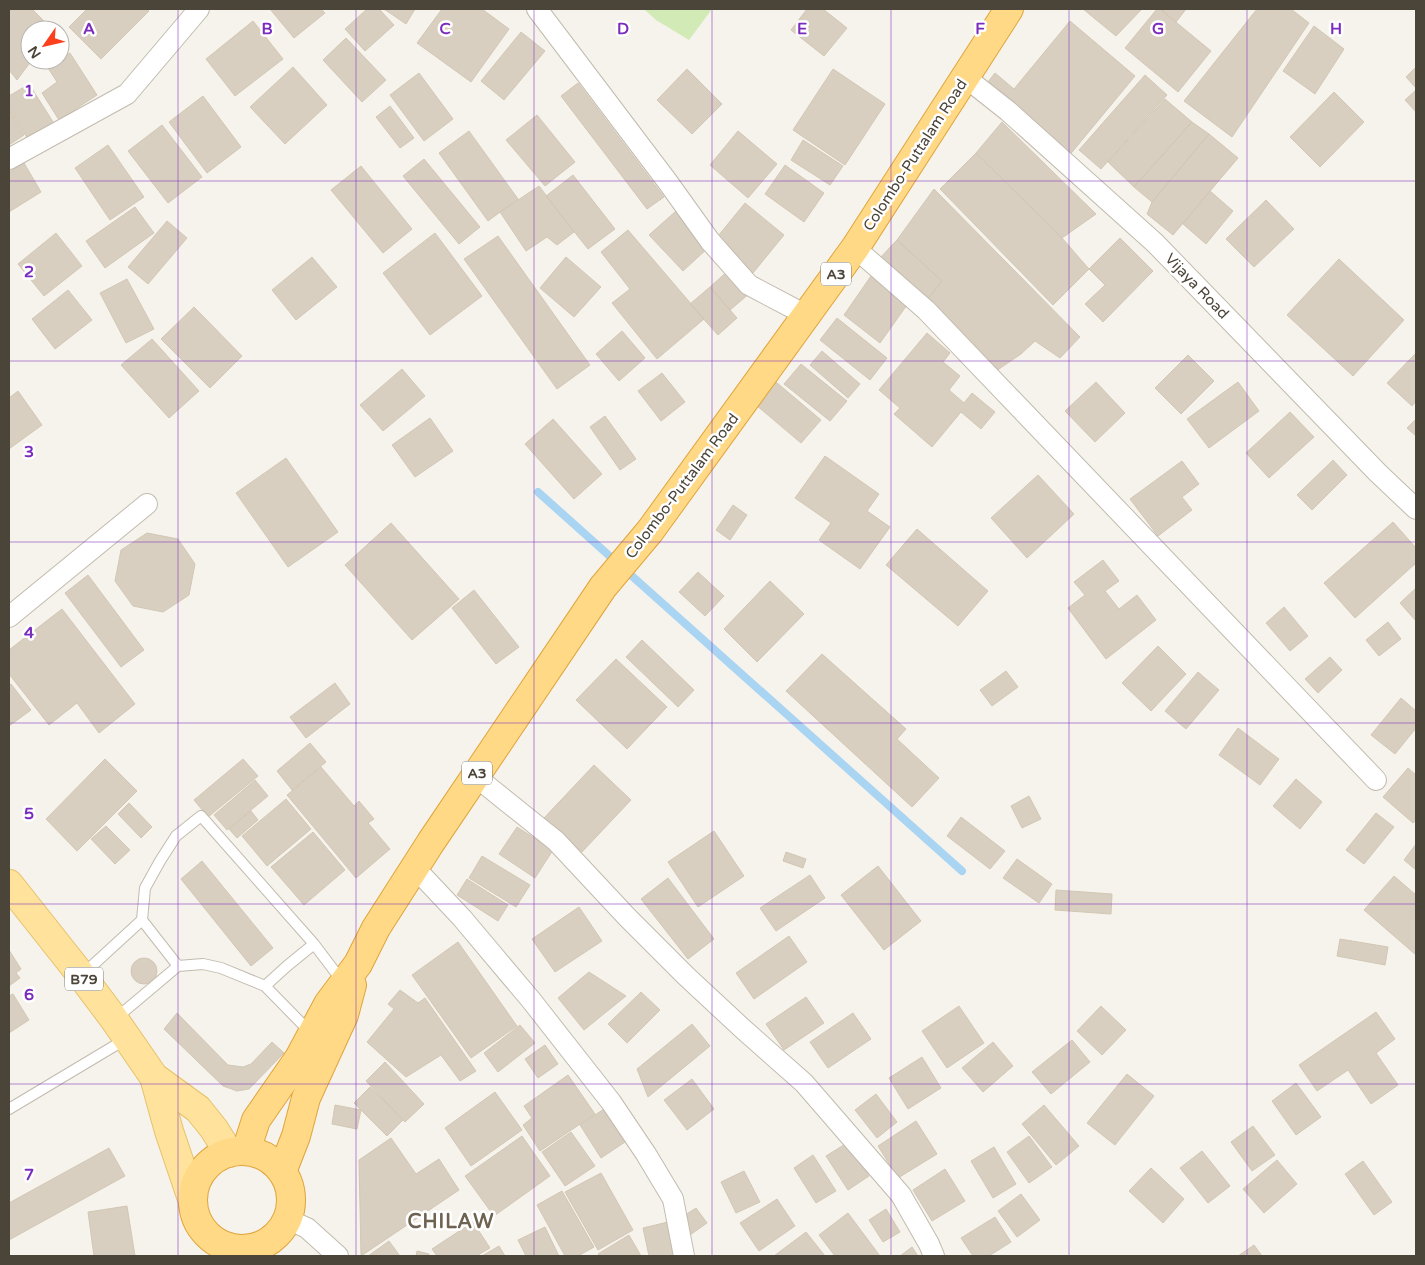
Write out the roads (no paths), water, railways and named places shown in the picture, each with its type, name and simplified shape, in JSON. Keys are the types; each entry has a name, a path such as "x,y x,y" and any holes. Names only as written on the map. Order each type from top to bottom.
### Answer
{"highway":[{"name":"Colombo-Puttalam Road","path":"238,1152 256,1120 279,1089 312,1035 328,1004 350,974 414,867 475,776 603,587 650,532 855,248 1009,9"},
{"name":"Colombo-Puttalam Road","path":"282,1172 296,1136 306,1098 344,1015 350,974"},
{"path":"238,1152 260,1154 282,1172 288,1183 290,1195 287,1219 279,1232 267,1242 253,1248 238,1249 223,1244 208,1246 193,1202 196,1183 207,1166 217,1158 238,1152"}],"main road":[{"name":"B79","path":"9,884 81,975 154,1077 169,1131 193,1202"},
{"name":"B79","path":"154,1077 198,1108 214,1129 238,1152"}],"street":[{"path":"9,159 127,94 199,9"},
{"path":"536,9 667,181 710,241 749,285 806,315"},
{"name":"Vijaya Road","path":"965,77 1008,111 1155,243 1371,466 1416,509"},
{"path":"855,248 926,310 1376,780"},
{"path":"9,617 147,504"},
{"path":"475,776 556,841 627,917 686,976 742,1029 804,1083 901,1196 934,1256"},
{"path":"414,867 481,940 611,1102 673,1199 684,1256"},
{"path":"287,1219 307,1228 338,1256"}],"lane":[{"path":"81,975 142,920 145,888 160,860 176,836 201,816 314,944 350,974"},
{"path":"142,920 178,966"},
{"path":"264,986 314,944"},
{"path":"9,1109 121,1029 178,966 203,964 222,968 264,986 312,1035"}],"waterway":[{"path":"538,492 962,871"}],"district":[{"name":"CHILAW","path":"451,1221"}]}
